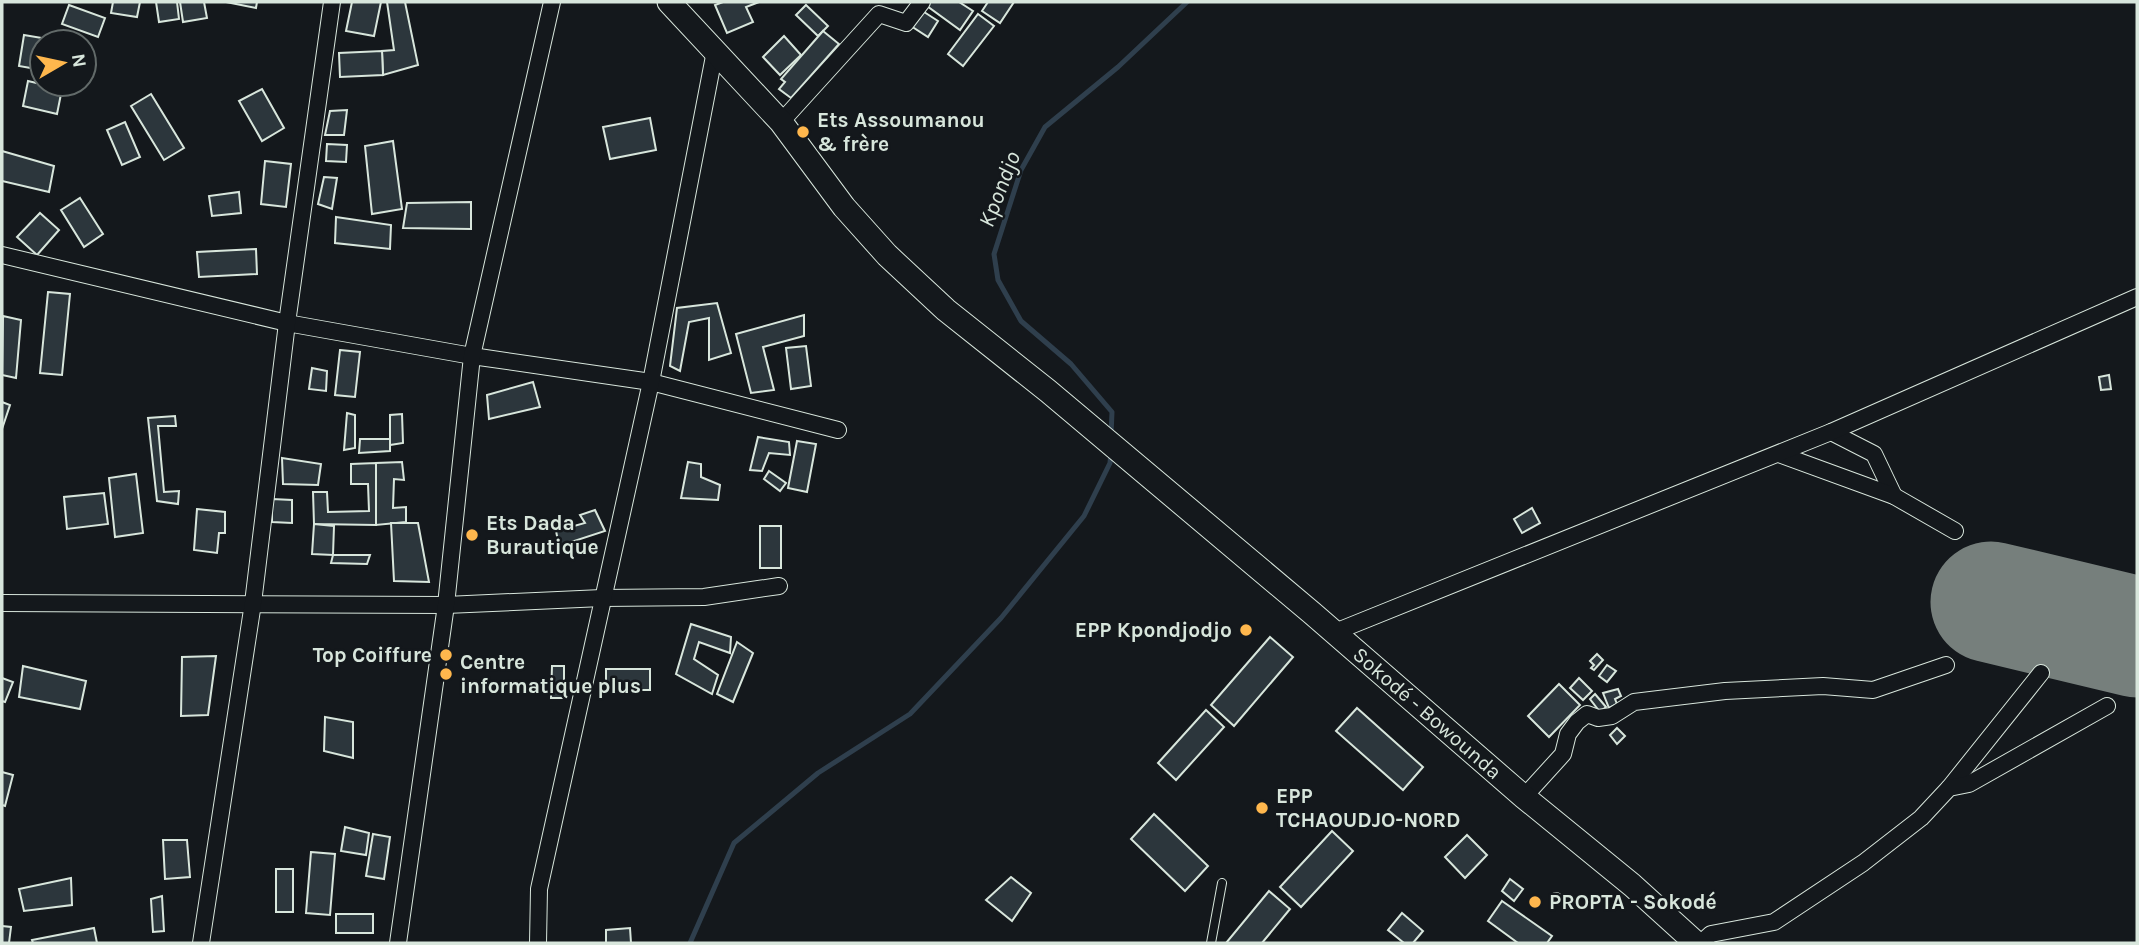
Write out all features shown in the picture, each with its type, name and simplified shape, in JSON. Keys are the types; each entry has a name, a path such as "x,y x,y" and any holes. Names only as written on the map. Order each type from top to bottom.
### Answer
{"main road":[{"name":"Sokodé - Bowounda","path":"669,2 781,122 844,207 887,255 946,310 1048,391 1335,632 1524,797 1699,943"}],"street":[{"path":"201,943 253,603 287,323 331,2"},
{"path":"398,943 446,605 472,356 552,2"},
{"path":"781,122 879,14 906,23 922,2"},
{"path":"538,943 539,889 651,382 715,51"},
{"path":"2,255 287,323 472,356 651,382 838,430"},
{"path":"1335,632 1779,454 2137,297"},
{"path":"1831,432 1874,454 1894,496"},
{"path":"1779,454 1894,496 1955,531"},
{"path":"2,603 446,605 602,598 704,597 779,586"},
{"path":"1524,797 1563,754 1568,734 1587,714 1598,718 1612,716 1634,702 1725,691 1823,686 1873,690 1946,665"},
{"path":"1699,943 1711,934 1774,922 1863,863 1921,818 1949,788 2041,673"},
{"path":"1949,788 1969,784 2107,706"}],"lane":[{"path":"1211,943 1222,883"}],"building":[{"path":"113,2 140,2 137,17 111,13"},
{"path":"156,2 177,2 179,19 159,22"},
{"path":"180,2 204,2 207,18 183,22"},
{"path":"226,2 257,2 256,8"},
{"path":"352,2 381,2 374,36 346,31"},
{"path":"387,2 405,2 418,65 383,75 382,51 394,50"},
{"path":"723,2 759,2 746,7 753,22 727,33 715,5"},
{"path":"930,2 959,2 973,11 960,30 927,6"},
{"path":"988,2 1014,2 1000,23 982,11"},
{"path":"69,5 105,18 98,37 98,28 73,28 62,24"},
{"path":"806,5 828,26 818,36 796,15"},
{"path":"921,10 938,21 928,37 911,26"},
{"path":"978,14 994,26 963,66 948,54"},
{"path":"823,31 839,44 791,98 779,89 785,82 781,79"},
{"path":"24,35 28,36 28,68 19,66"},
{"path":"784,36 801,55 780,75 763,57"},
{"path":"382,51 383,75 340,77 339,53"},
{"path":"28,81 28,98 60,98 57,114 23,106"},
{"path":"262,89 284,128 262,141 239,101"},
{"path":"151,94 184,148 164,160 131,106"},
{"path":"347,110 344,135 325,135 330,111"},
{"path":"650,118 656,150 610,159 603,127"},
{"path":"125,122 140,157 122,165 107,130"},
{"path":"393,141 402,209 372,214 365,146"},
{"path":"327,144 347,145 346,162 326,161"},
{"path":"2,151 54,166 49,192 2,181"},
{"path":"265,161 291,164 286,207 261,204"},
{"path":"324,177 337,178 332,209 318,204"},
{"path":"239,192 241,213 212,216 209,196"},
{"path":"80,198 103,234 84,247 61,210"},
{"path":"471,202 471,229 403,228 407,203"},
{"path":"40,213 59,230 37,255 17,237"},
{"path":"336,217 391,225 390,249 335,243"},
{"path":"256,249 257,274 199,277 197,252"},
{"path":"48,292 70,294 62,375 40,373"},
{"path":"717,303 731,353 709,360 709,318 689,322 680,371 670,366 677,308"},
{"path":"804,315 804,336 763,347 774,390 751,393 736,334"},
{"path":"3,316 21,320 16,378 2,375"},
{"path":"806,346 811,386 791,389 786,348"},
{"path":"340,350 360,352 355,397 335,395"},
{"path":"312,368 327,371 326,391 309,389"},
{"path":"2109,375 2111,389 2101,390 2099,377"},
{"path":"533,382 540,407 489,419 487,395"},
{"path":"2,402 10,405 2,429"},
{"path":"347,413 355,415 355,448 344,450"},
{"path":"402,414 403,443 390,445 390,415"},
{"path":"175,416 176,426 158,426 164,492 179,491 178,504 157,501 148,418"},
{"path":"758,437 789,442 790,455 769,453 762,471 750,470"},
{"path":"360,439 390,439 390,451 359,453"},
{"path":"797,441 816,444 807,492 788,488"},
{"path":"282,458 321,464 318,485 283,484"},
{"path":"402,462 404,480 394,479 393,508 406,507 406,522 376,525 376,463"},
{"path":"688,462 701,464 701,477 720,485 718,500 681,498"},
{"path":"376,463 376,525 314,524 313,492 327,492 328,512 369,511 368,484 351,484 351,464"},
{"path":"769,471 786,483 780,491 764,479"},
{"path":"136,474 143,533 115,537 109,478"},
{"path":"104,493 108,524 67,529 64,497"},
{"path":"272,499 292,500 292,523 272,522"},
{"path":"1532,508 1540,523 1522,533 1514,519"},
{"path":"197,509 225,512 225,533 219,533 217,553 194,550"},
{"path":"595,510 605,531 559,546 556,531 585,523 580,515"},
{"path":"391,523 418,523 429,582 394,581"},
{"path":"314,524 334,526 333,555 312,554"},
{"path":"760,526 781,526 781,568 760,568"},
{"path":"333,555 370,555 367,564 331,563"},
{"path":"691,624 731,637 730,653 699,642 694,659 718,675 712,694 676,674"},
{"path":"1270,637 1293,657 1234,726 1211,705"},
{"path":"737,642 753,653 733,702 717,694"},
{"path":"1597,654 1603,660 1594,670 1590,661"},
{"path":"216,656 208,715 181,716 182,657"},
{"path":"1607,665 1616,671 1607,682 1599,676"},
{"path":"23,666 86,681 80,709 19,697"},
{"path":"552,666 564,666 564,698 551,698"},
{"path":"606,669 650,669 650,690 606,690"},
{"path":"2,678 13,682 5,702 2,701"},
{"path":"1579,678 1592,691 1583,700 1570,688"},
{"path":"1559,684 1580,705 1549,737 1528,716"},
{"path":"1618,689 1621,696 1615,699 1617,704 1609,708 1603,693"},
{"path":"1595,694 1606,707 1600,712 1590,699"},
{"path":"1357,708 1423,767 1403,790 1336,731"},
{"path":"1206,710 1224,727 1176,780 1158,763"},
{"path":"325,717 353,722 353,758 324,751"},
{"path":"1617,728 1625,736 1617,744 1610,735"},
{"path":"2,772 13,775 5,806 2,805"},
{"path":"1154,814 1208,866 1185,891 1131,839"},
{"path":"345,827 369,833 366,855 341,851"},
{"path":"1332,831 1353,851 1301,907 1280,887"},
{"path":"373,834 390,837 384,879 366,876"},
{"path":"1467,835 1487,855 1465,878 1445,857"},
{"path":"163,840 187,840 190,877 165,879"},
{"path":"311,852 335,854 330,915 306,913"},
{"path":"276,869 293,869 293,912 276,912"},
{"path":"1011,877 1031,893 1012,921 986,900"},
{"path":"71,878 72,905 24,911 19,889"},
{"path":"1510,879 1523,889 1514,901 1502,891"},
{"path":"1269,891 1290,909 1262,943 1226,943"},
{"path":"1556,893 1562,899 1556,905 1550,899"},
{"path":"162,896 164,931 153,932 151,899"},
{"path":"1502,901 1552,936 1547,943 1518,943 1488,921"},
{"path":"1402,913 1423,931 1413,943 1404,943 1388,930"},
{"path":"336,914 373,914 373,933 336,933"},
{"path":"2,926 11,927 9,943 2,943"},
{"path":"94,928 97,943 33,943 32,940"},
{"path":"630,928 631,943 606,943 606,930"}],"waterway":[{"name":"Kpondjo","path":"1111,435 1112,412 1071,364 1021,321 998,280 994,254 1021,170 1045,127 1118,67 1187,2"},
{"path":"690,943 734,843 818,773 910,714 1001,618 1084,516 1110,463 1111,452"}],"runway":[{"path":"1991,602 2137,637"}],"place":[{"name":"Ets Assoumanou & frère","path":"803,132"},
{"name":"Ets Dada Burautique","path":"472,535"},
{"name":"EPP Kpondjodjo","path":"1246,630"},
{"name":"Top Coiffure","path":"446,655"},
{"name":"Centre informatique plus","path":"446,674"},
{"name":"EPP TCHAOUDJO-NORD","path":"1262,808"},
{"name":"PROPTA - Sokodé","path":"1535,902"}]}
